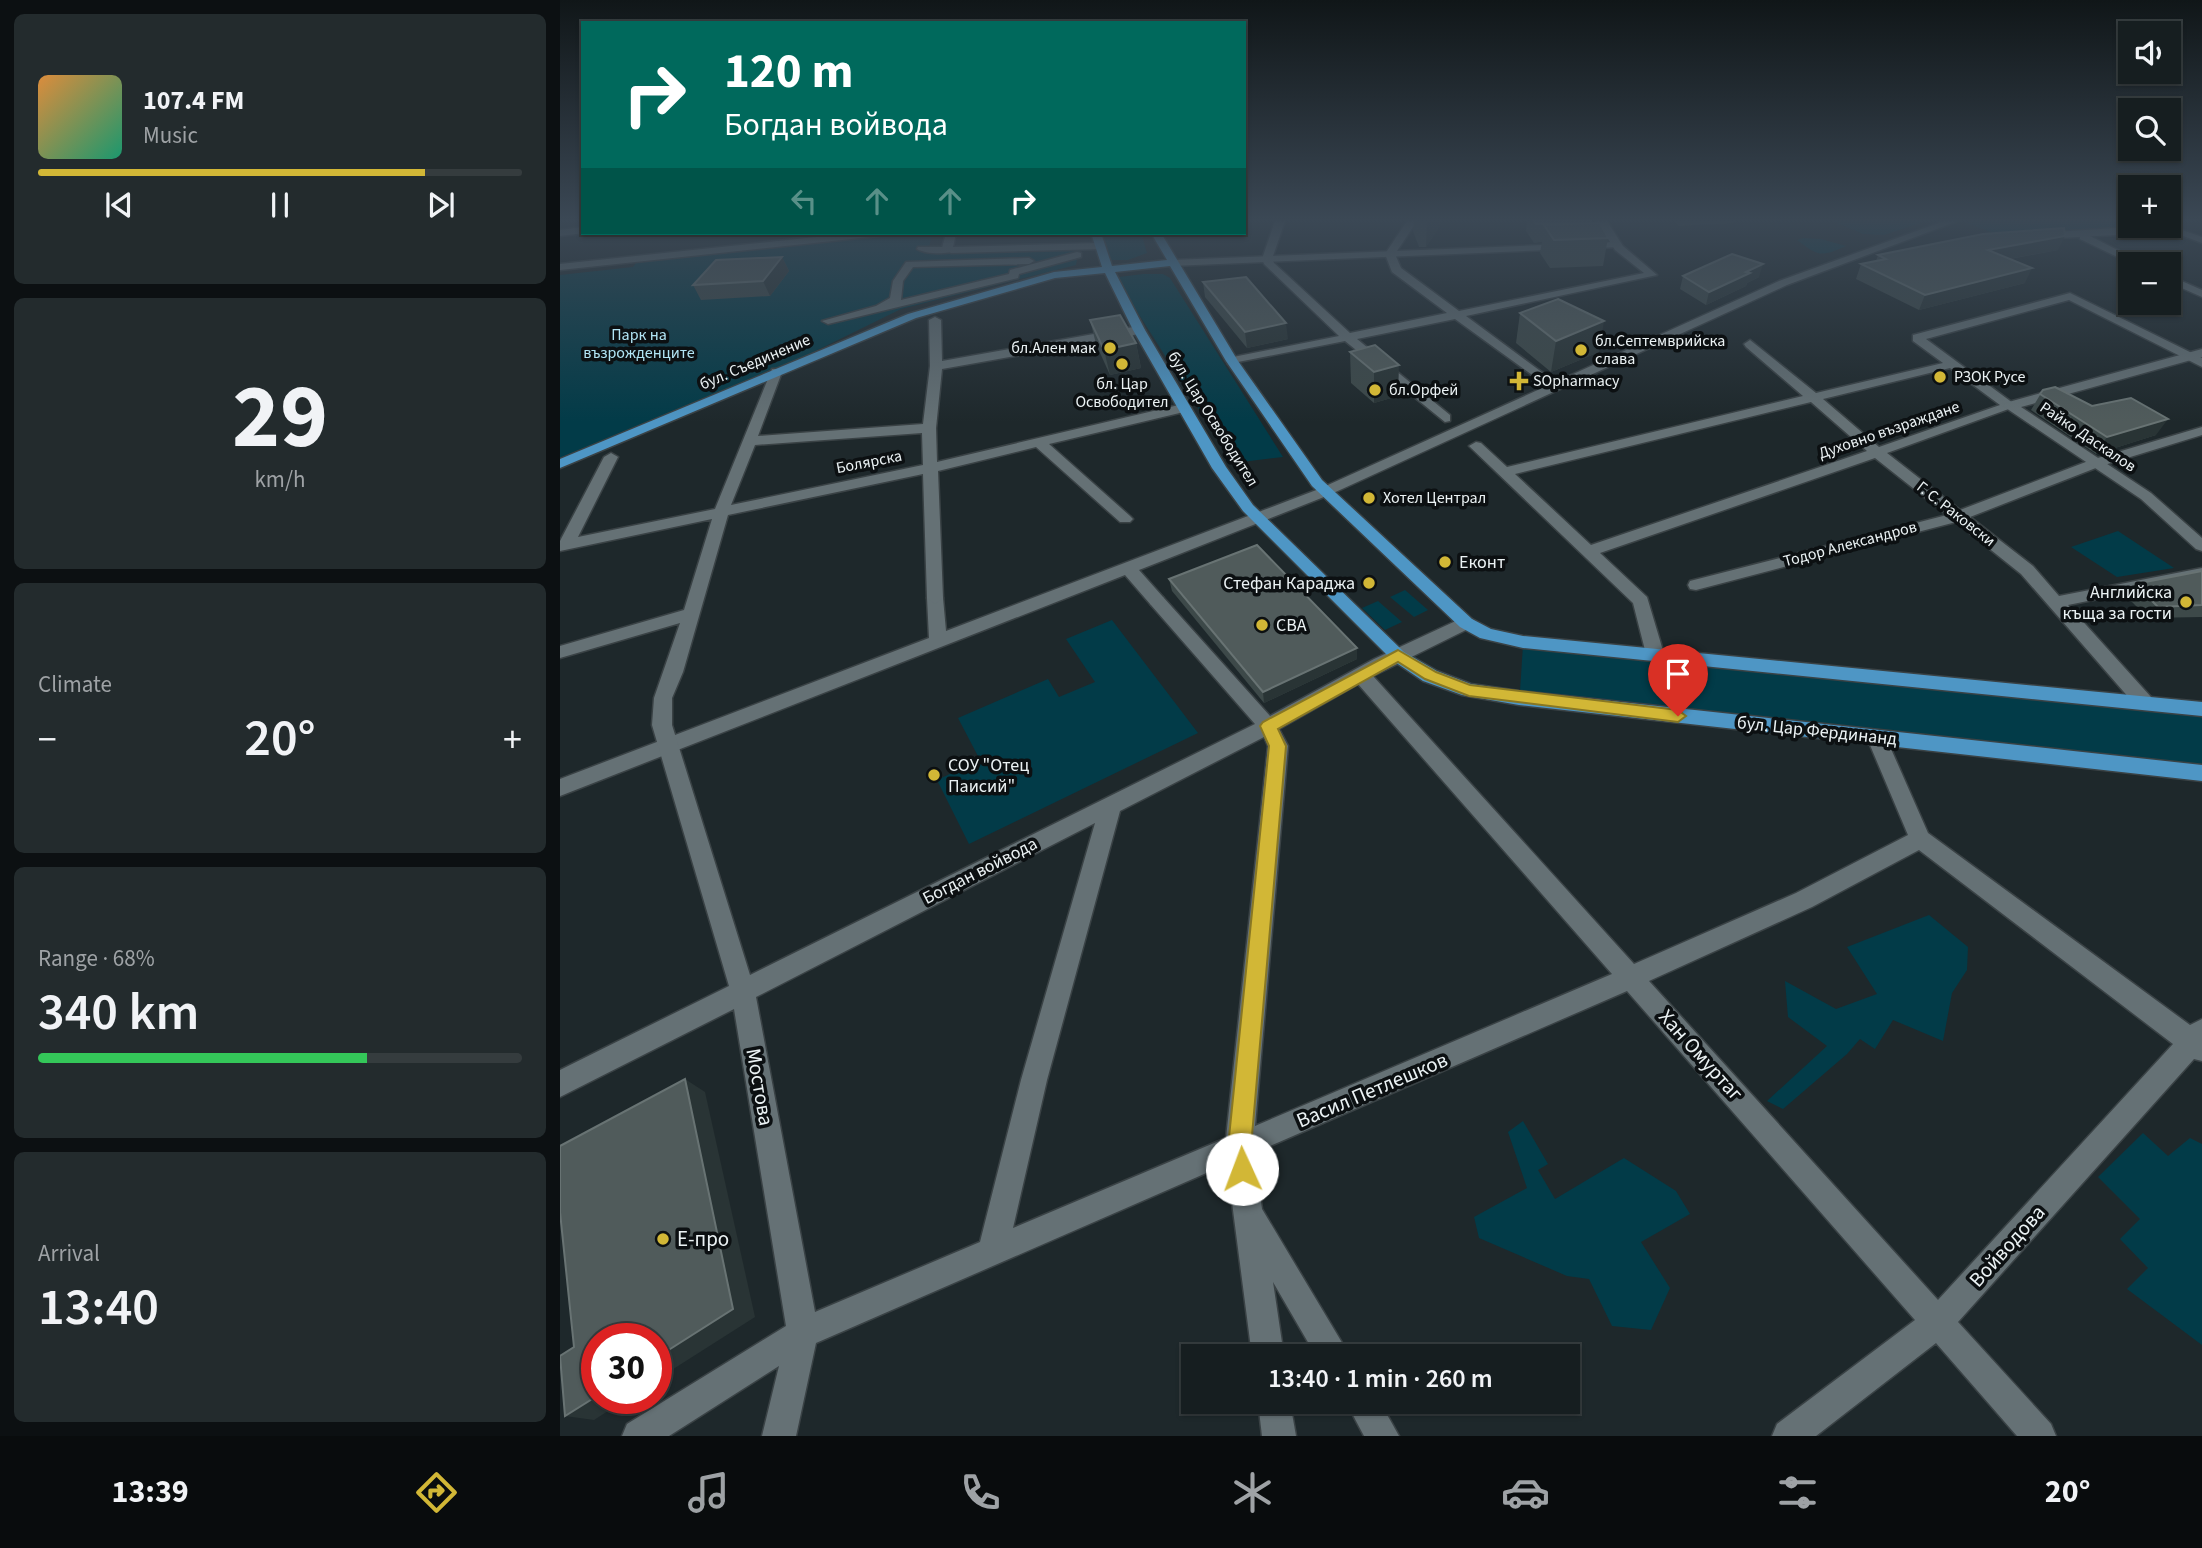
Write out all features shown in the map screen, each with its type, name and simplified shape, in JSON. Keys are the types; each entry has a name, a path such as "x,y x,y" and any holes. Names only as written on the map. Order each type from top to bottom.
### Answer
{"main road":[{"name":"бул. Съединение","path":"560,464 893,323 1006,288"},
{"name":"бул. Цар Освободител","path":"1118,288 1219,468 1258,518 1398,656"},
{"path":"1187,288 1296,457 1324,492 1470,626 1486,634 1523,642 2202,709"},
{"name":"бул. Цар Фердинанд","path":"1398,656 1430,676 1469,690 2202,773"}],"street":[{"path":"881,307 895,300 897,288"},
{"path":"828,321 960,288"},
{"path":"1296,288 1346,336 1506,472 1641,601 1656,654"},
{"path":"1420,288 1554,386"},
{"path":"1232,361 1586,288"},
{"path":"560,788 938,639 1129,569 1324,492 1772,288"},
{"name":"Райко Даскалов","path":"2196,355 2070,296 1917,338 2010,406 2146,496 2202,546"},
{"path":"935,320 936,366 929,428 938,639"},
{"path":"936,366 1139,330"},
{"name":"Г. С. Раковски","path":"1749,344 1878,453 2027,570 2144,702"},
{"path":"2196,355 2202,363"},
{"name":"Духовно възраждане","path":"1591,551 2010,406 2196,355"},
{"path":"1506,472 1953,365"},
{"name":"Мостова","path":"776,372 722,510 663,698 662,724 743,990 803,1333 779,1436"},
{"name":"Болярска","path":"563,546 722,510 931,468 1183,408"},
{"path":"748,440 929,428"},
{"name":"Тодор Александров","path":"1696,585 1959,516 2096,463 2202,431"},
{"path":"1038,442 1125,519"},
{"path":"563,546 611,457"},
{"path":"1129,569 1268,726 1278,746 1239,1147 1266,1344"},
{"path":"2057,602 2202,573"},
{"path":"560,652 691,614"},
{"name":"Богдан войвода","path":"560,1084 1268,726 1398,656 1470,626"},
{"name":"Хан Омуртаг","path":"1361,675 2039,1436"},
{"path":"1877,738 1920,839 2199,1041"},
{"path":"993,1251 1034,1080 1111,804"},
{"name":"Васил Петлешков","path":"639,1436 803,1333 1632,977 1804,900 1920,839"},
{"name":"Войводова","path":"1788,1436 1938,1322 2199,1041"},
{"path":"1247,1212 1327,1344"},
{"path":"1276,1414 1279,1436"},
{"path":"1369,1414 1382,1436"}],"green space":[{"name":"Парк на възрожденците","path":"560,288 984,288 901,309 773,372 560,459"},
{"path":"1123,288 1176,288 1283,457 1233,463"},
{"path":"2118,531 2174,568 2117,577 2071,547"},
{"path":"1405,590 1428,610 1414,617 1390,597"},
{"path":"1378,601 1402,622 1385,630 1362,608"},
{"path":"1112,620 1198,733 969,844 937,780 980,760 958,718 1048,679 1059,697 1095,682 1066,639"},
{"path":"1523,645 2202,715 2202,765 1520,691"},
{"path":"1929,915 1968,947 1967,970 1952,993 1943,1041 1893,1020 1875,1049 1860,1039 1847,1054 1783,1109 1767,1101 1827,1046 1788,1017 1785,981 1836,1009 1877,994 1847,947"},
{"path":"1523,1121 1548,1164 1538,1170 1555,1199 1624,1158 1676,1191 1690,1214 1641,1242 1670,1288 1651,1330 1612,1326 1589,1279 1567,1276 1479,1238 1474,1217 1527,1188 1508,1132"},
{"path":"2143,1133 2168,1156 2190,1138 2202,1144 2202,1345 2127,1289 2148,1268 2120,1239 2140,1219 2098,1177"}],"building":[{"path":"1208,288 1256,288 1286,323 1245,332"},
{"path":"1911,288 1953,288 1925,295"},
{"path":"1558,299 1604,321 1556,341 1520,313"},
{"path":"1120,315 1136,343 1104,350 1090,320"},
{"path":"1375,345 1399,365 1374,372 1350,352"},
{"path":"2055,387 2092,406 2131,398 2168,419 2107,437 2040,394 2043,390"},
{"name":"CBA","path":"1257,545 1357,648 1263,692 1169,579"},
{"path":"2202,571 2202,605 2158,607 2135,584"},
{"name":"Е-про","path":"685,1079 733,1309 672,1348 672,1323 581,1323 581,1406 565,1416 560,1356 574,1347 560,1212 560,1146"}],"place":[{"name":"бл.Ален мак","path":"1110,348"},
{"name":"бл.Септемврийска слава","path":"1581,350"},
{"name":"бл. Цар Освободител","path":"1122,364"},
{"name":"РЗОК Русе","path":"1940,377"},
{"name":"SOpharmacy","path":"1519,381"},
{"name":"бл.Орфей","path":"1375,390"},
{"name":"Хотел Централ","path":"1369,498"},
{"name":"Еконт","path":"1445,562"},
{"name":"Стефан Караджа","path":"1369,583"},
{"name":"Aнглийска къща за гости","path":"2186,602"},
{"name":"CBA","path":"1262,625"},
{"name":"СОУ \"Отец Паисий\"","path":"934,775"},
{"name":"Е-про","path":"663,1239"}],"route":[{"path":"1242,1169 1239,1147 1278,746 1268,726 1398,656 1430,676 1469,690 1678,716"}]}
